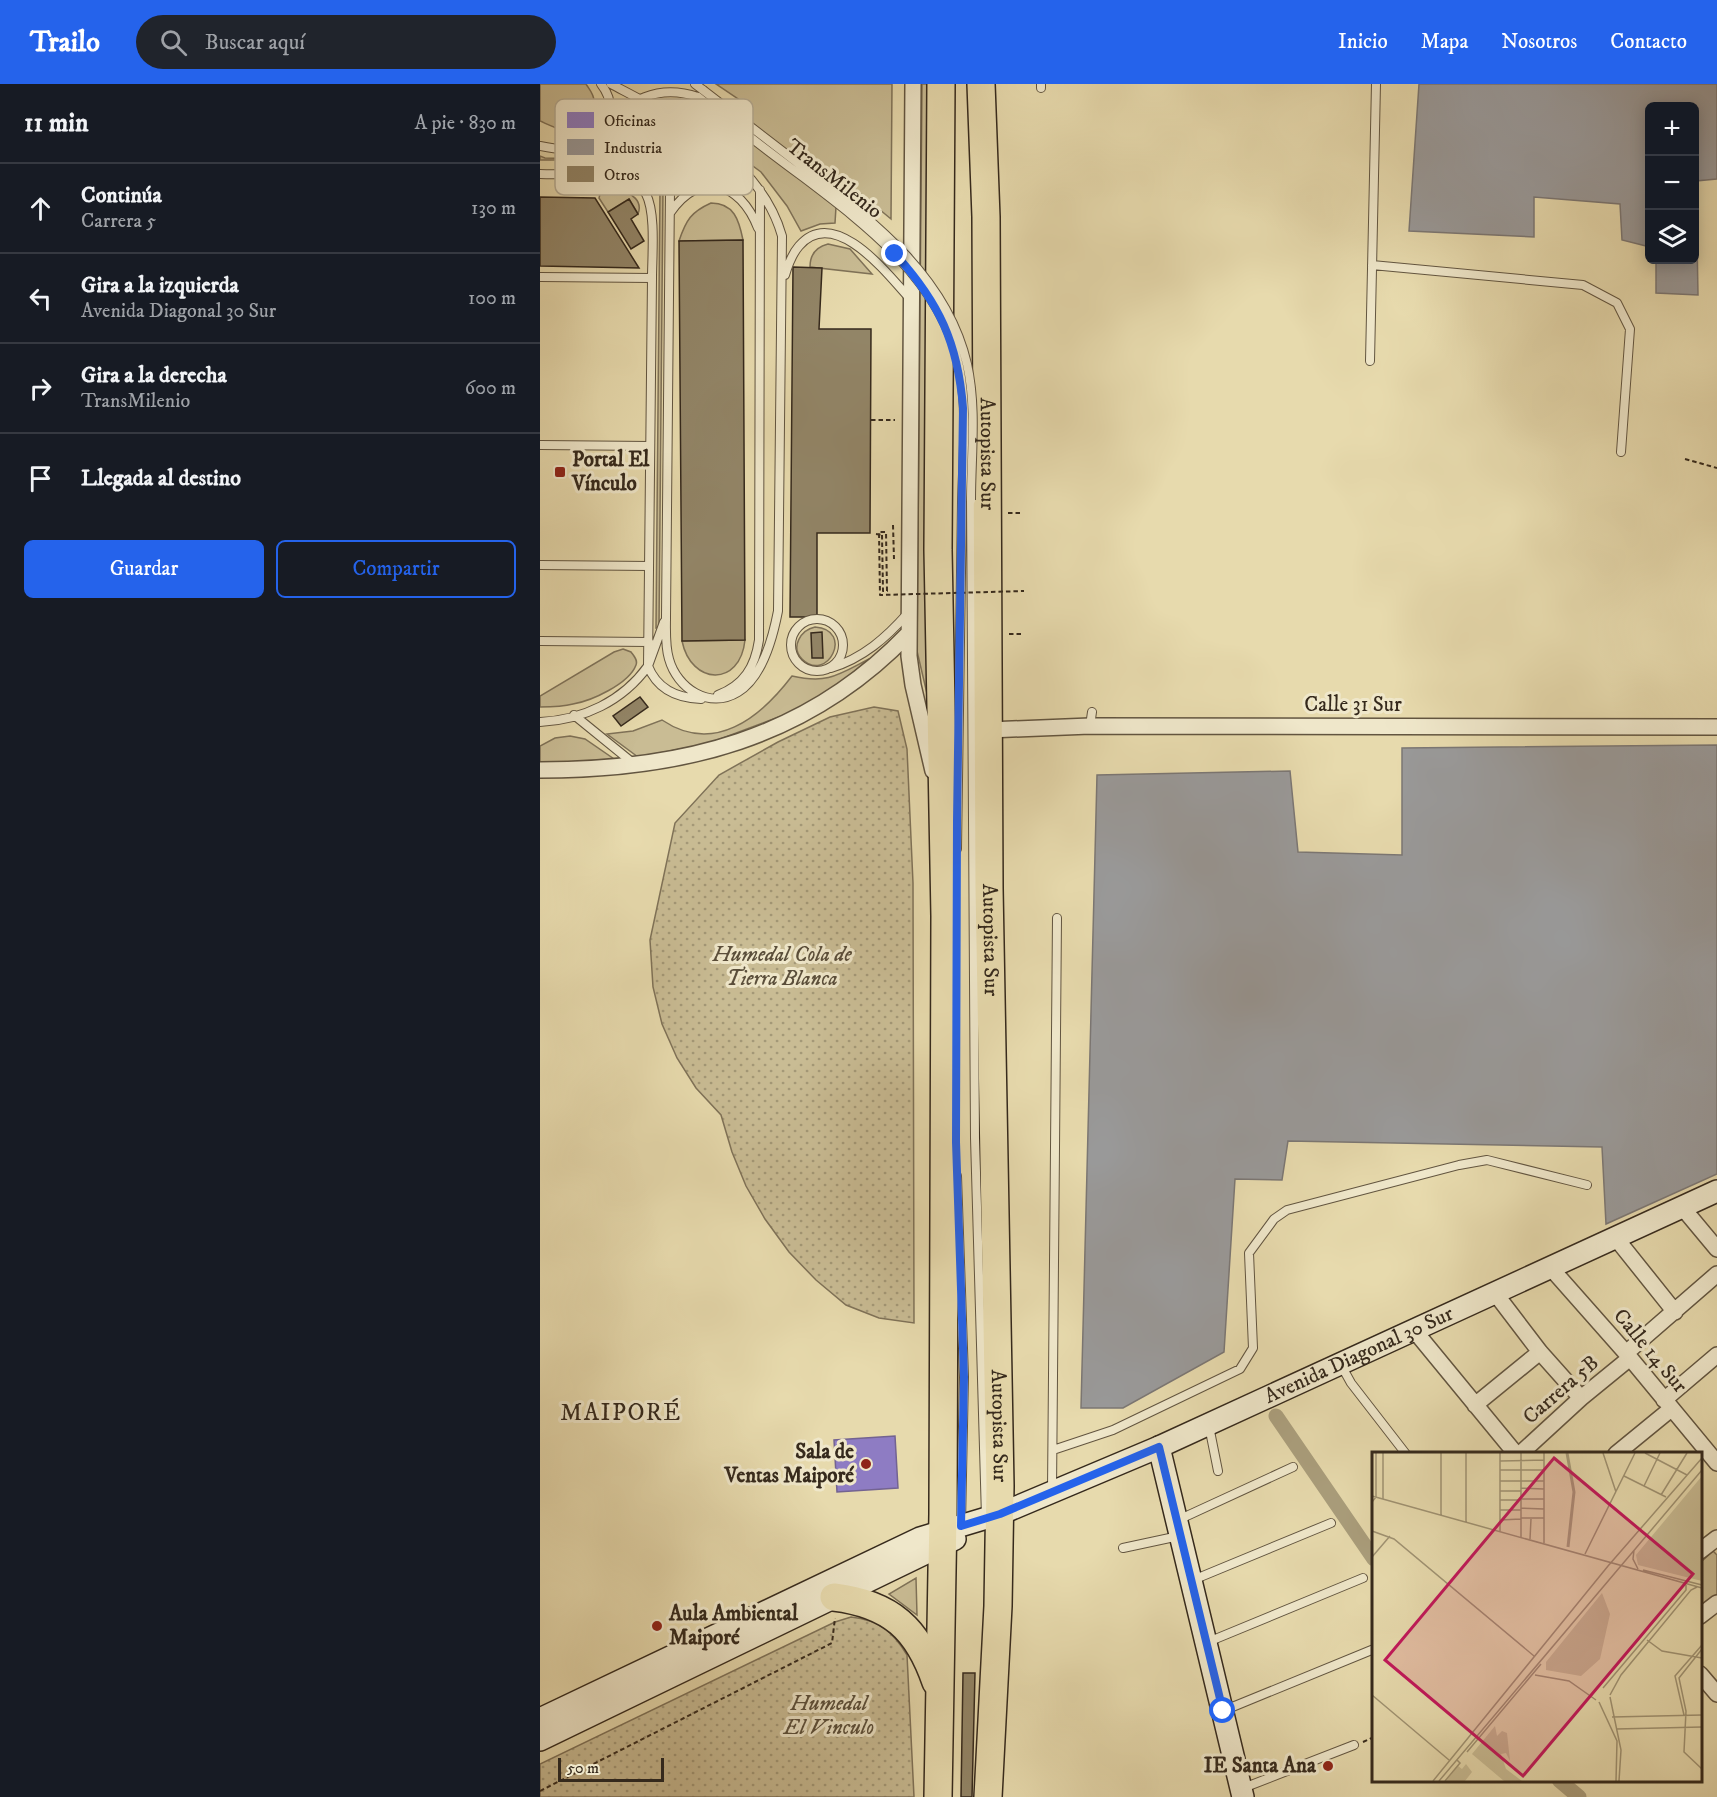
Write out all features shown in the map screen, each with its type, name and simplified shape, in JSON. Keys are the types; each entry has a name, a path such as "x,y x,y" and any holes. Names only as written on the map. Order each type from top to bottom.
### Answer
{"highway":[{"path":"938,1797 939,1692 953,1537 938,550 941,84"},
{"name":"Autopista Sur","path":"981,84 986,229 990,1521 998,1606 988,1797"},
{"path":"834,1597 854,1599 872,1605 889,1614 904,1626 928,1657 939,1692"}],"street":[{"path":"913,84 908,634 913,686 943,809"},
{"path":"540,770 634,764 682,758 710,752 771,730 818,707 867,673 908,634"},
{"name":"Calle 31 Sur","path":"989,730 1091,719 1717,727"},
{"name":"Avenida Diagonal 30 Sur","path":"540,1740 953,1537 1159,1447 1717,1191"},
{"path":"1682,1207 1717,1249"},
{"path":"1615,1237 1675,1312"},
{"name":"Calle 14 Sur","path":"1550,1267 1710,1454"},
{"name":"Carrera 5B","path":"1520,1452 1717,1274"},
{"path":"1496,1293 1540,1352 1581,1398"},
{"path":"1414,1330 1516,1452"},
{"path":"1475,1405 1540,1352"},
{"path":"1618,1452 1717,1355"},
{"path":"1159,1447 1242,1792"},
{"name":"Avenida Diagonal 30 Sur","path":"540,1719 911,1542 953,1537"},
{"path":"1702,1550 1717,1538"},
{"path":"1702,1615 1717,1603"},
{"path":"1702,1675 1717,1692"}],"lane":[{"path":"602,84 609,99"},
{"name":"TransMilenio","path":"611,84 637,98 649,92 680,90 700,94 707,99"},
{"name":"TransMilenio","path":"695,84 700,94 706,99"},
{"path":"1370,361 1376,84"},
{"name":"TransMilenio","path":"753,133 867,217 904,252 935,291 959,337 968,366 972,410 975,1138 990,1521"},
{"name":"TransMilenio","path":"753,136 858,218 895,254 926,292 951,338 959,367 963,408 957,857"},
{"path":"540,146 555,148"},
{"path":"540,174 555,174"},
{"name":"TransMilenio","path":"648,666 656,681 671,693 690,698 708,699 730,696 739,692 753,677 768,653 776,622 778,611 782,236 773,211 753,183"},
{"path":"669,195 666,617 668,657 673,672 683,685 695,694 708,699 729,690 750,671 757,657 759,640 760,190"},
{"path":"645,195 651,216 652,278 648,666"},
{"path":"670,213 679,200 686,195"},
{"path":"734,195 748,205 760,232"},
{"name":"TransMilenio","path":"782,282 792,255 799,245 814,236 831,234 858,246 911,301"},
{"path":"1372,265 1583,285 1617,303 1630,329 1621,452"},
{"path":"540,277 652,278"},
{"path":"540,445 650,446"},
{"path":"540,565 649,566"},
{"path":"825,670 838,660 842,653 841,637 837,629 823,620 805,622 794,633 791,640 793,654 802,667 817,671 825,670 862,655 885,638 909,612"},
{"path":"540,722 592,711 609,702 637,681 648,666 666,617"},
{"path":"540,641 649,642"},
{"path":"574,715 634,764"},
{"path":"540,728 550,721"},
{"path":"1052,1492 1057,918"},
{"path":"1053,1450 1113,1430 1240,1369 1253,1348 1249,1253 1274,1219 1287,1210 1459,1165 1487,1160 1587,1185"},
{"path":"953,1537 964,1377 957,1166"},
{"path":"1340,1364 1351,1383 1404,1452"},
{"path":"1208,1424 1218,1471"},
{"path":"1123,1548 1179,1528 1293,1467"},
{"path":"1192,1581 1331,1523"},
{"path":"1206,1642 1363,1578"},
{"path":"1223,1711 1372,1649"},
{"path":"1242,1792 1251,1785 1354,1745"}],"path":[{"path":"871,420 898,420"},
{"path":"1685,459 1717,468"},
{"path":"1004,513 1020,513"},
{"path":"876,534 882,535 883,591 887,591 886,532 879,532 880,595 1024,591"},
{"path":"1004,634 1024,633"},
{"path":"540,1791 832,1643 835,1622 834,1597"}],"green space":[{"path":"540,84 586,84 594,99 555,99 555,127 540,121"},
{"path":"716,84 892,84 891,219 838,175 835,223 820,224 801,231 787,206 761,172 753,166 753,99 738,99"},
{"path":"922,84 929,84 928,698 917,651"},
{"path":"540,156 555,160 540,160"},
{"path":"600,195 630,195 638,202 638,214 629,199 608,212 599,198"},
{"path":"660,195 663,195 659,627 656,628"},
{"path":"711,203 730,209 740,226 743,240 679,241 690,218"},
{"path":"828,244 850,249 872,274 810,267 814,252"},
{"path":"815,627 827,630 833,637 835,645 828,661 820,665 811,665 802,659 797,649 802,635"},
{"path":"745,640 741,656 734,667 725,673 715,675 705,673 695,666 687,656 682,641"},
{"path":"623,649 631,652 636,663 632,672 618,685 581,702 540,707 540,696 614,652"},
{"path":"869,659 828,693 784,715 707,744 638,757 607,734 633,731 662,720 681,730 700,734 718,733 751,718 792,676 815,679 832,677"},
{"name":"Humedal Cola de Tierra Blanca","path":"874,707 898,711 907,749 913,883 914,1323 879,1318 846,1305 816,1280 789,1252 765,1219 746,1186 732,1152 721,1115 696,1088 677,1058 662,1024 653,987 650,940 675,823 719,775 778,742 830,717"},
{"path":"570,736 585,739 617,761 540,763 540,746 555,738"},
{"path":"1713,1551 1717,1555 1717,1594 1702,1606 1702,1561"},
{"path":"916,1578 917,1615 889,1594"},
{"name":"Humedal El Vinculo","path":"851,1617 870,1621 884,1628 907,1655 914,1797 540,1797 540,1764 835,1622"}],"building: Oficinas":[{"name":"Sala de Ventas Maiporé","path":"895,1436 898,1488 837,1492 834,1440"}],"building: Industria":[{"path":"1419,84 1717,84 1717,179 1699,181 1699,102 1645,102 1645,246 1622,240 1620,204 1534,197 1534,237 1409,231"},
{"path":"1656,264 1697,264 1698,295 1656,293"},
{"path":"1717,745 1717,1174 1606,1224 1602,1147 1288,1141 1282,1180 1235,1179 1224,1352 1123,1408 1081,1408 1097,775 1290,771 1298,852 1402,855 1402,748"}],"building: Otros":[{"path":"540,197 595,198 639,268 540,266"},
{"path":"629,199 638,214 631,219 644,241 631,249 608,212"},
{"path":"743,240 745,640 682,641 679,241"},
{"path":"793,267 822,268 819,329 871,329 870,533 817,533 817,617 790,617"},
{"path":"822,632 823,658 812,658 811,633"},
{"path":"640,697 648,707 621,726 613,716"},
{"path":"963,1673 975,1673 972,1797 961,1797"}],"waterway":[{"path":"1276,1416 1372,1556"},
{"path":"1561,1782 1579,1797"}],"place":[{"name":"Portal El Vínculo","path":"560,472"},
{"name":"Sala de Ventas Maiporé","path":"866,1464"},
{"name":"Aula Ambiental Maiporé","path":"657,1626"},
{"name":"IE Santa Ana","path":"1328,1766"}],"district":[{"name":"MAIPORÉ","path":"621,1413"}],"route":[{"path":"895,254 926,292 951,338 962,384 956,1142 964,1377 961,1526 1000,1514 1159,1447 1223,1711"}]}
